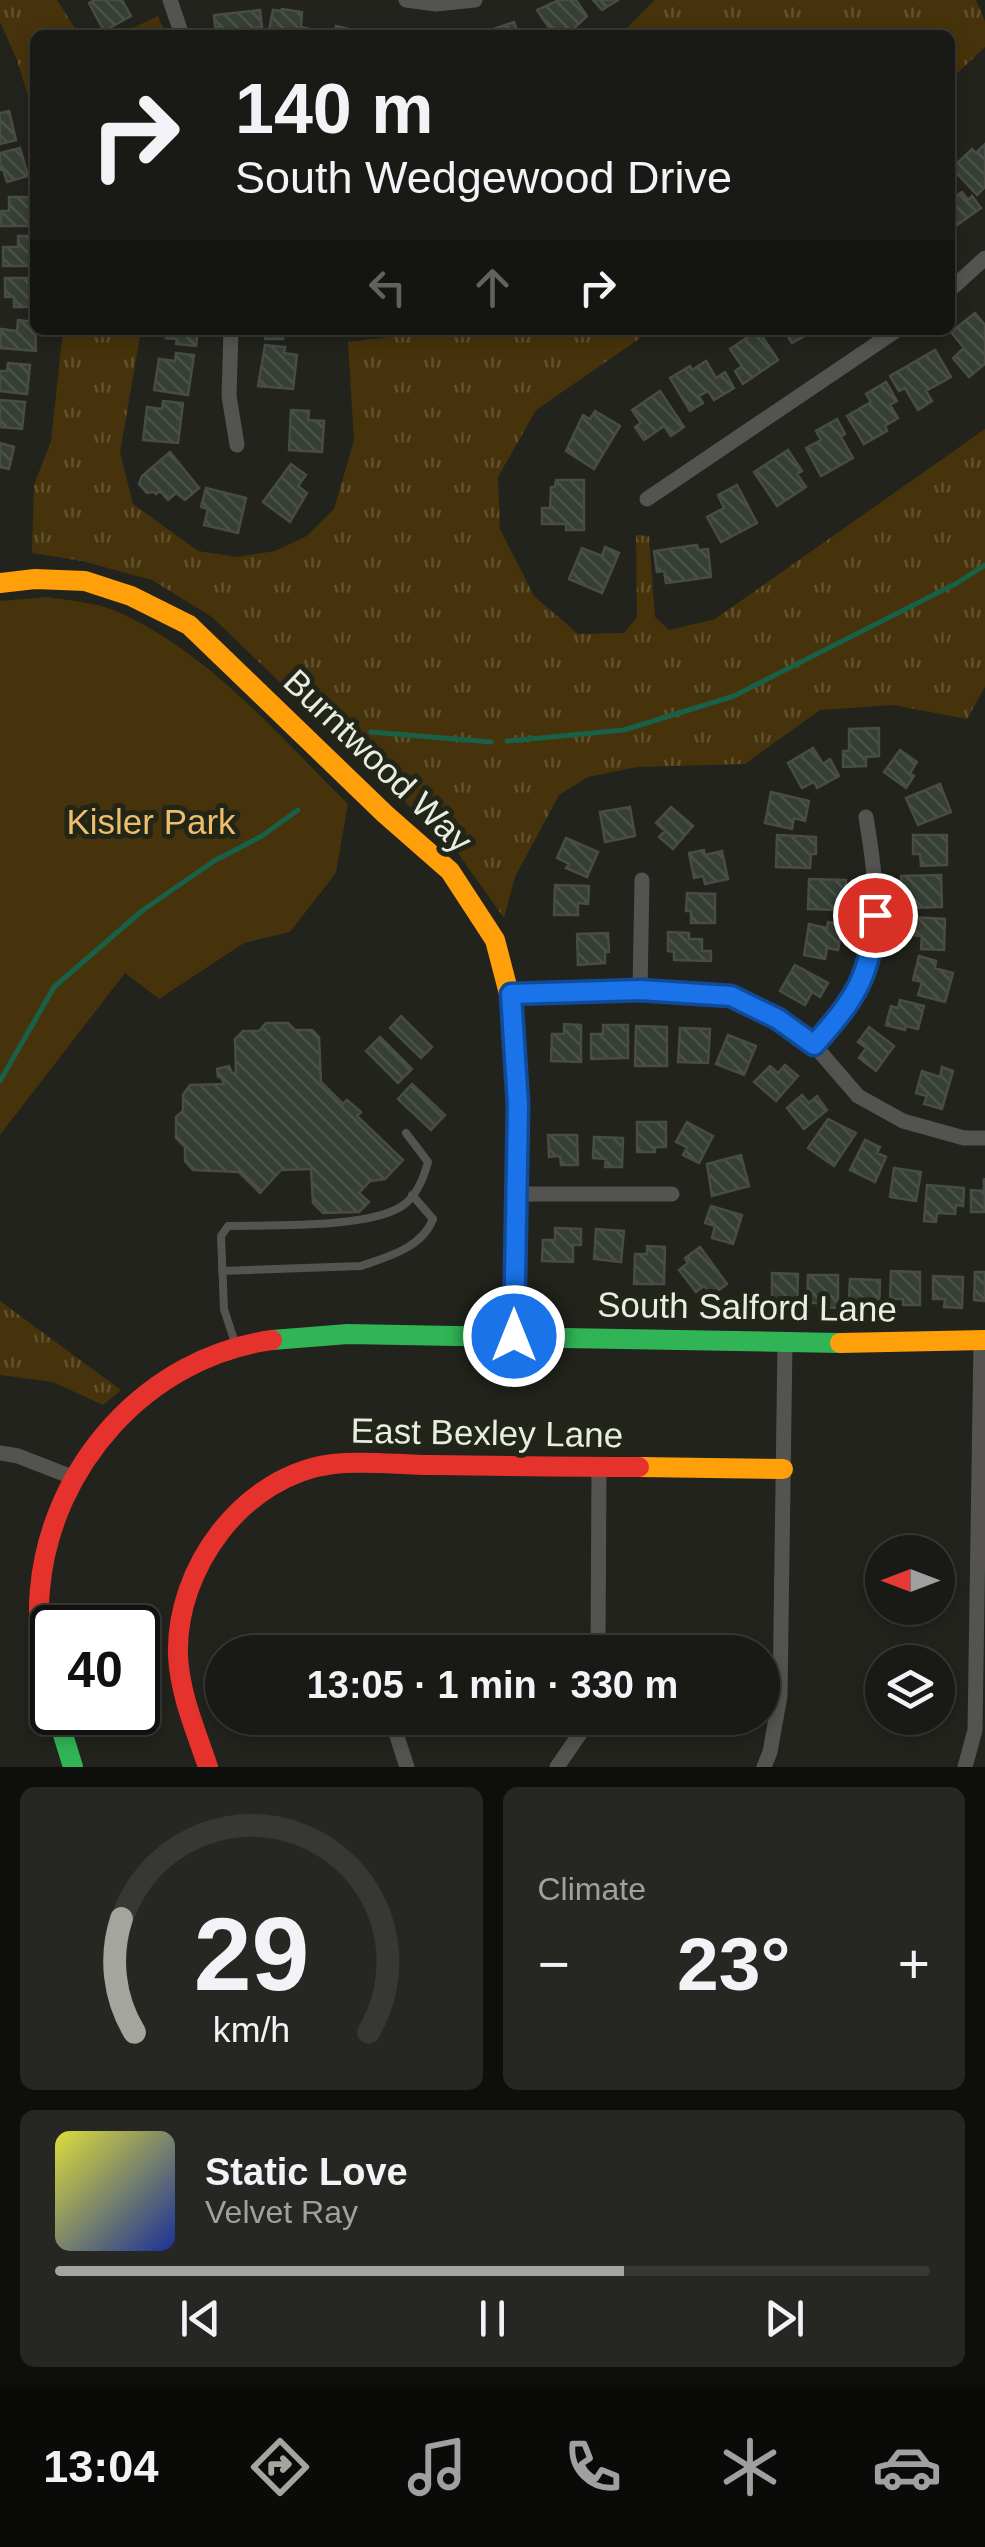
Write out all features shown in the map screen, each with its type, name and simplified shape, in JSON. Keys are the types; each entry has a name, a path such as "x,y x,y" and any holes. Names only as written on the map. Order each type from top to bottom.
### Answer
{"street":[{"path":"170,0 180,30"},
{"path":"406,0 436,4 475,0"},
{"path":"955,285 985,258"},
{"path":"231,335 229,396 238,445"},
{"path":"646,499 890,335"},
{"name":"Burntwood Way","path":"0,583 35,578 84,581 131,596 190,625 385,814 450,871 495,940 511,994 518,1105 514,1336"},
{"path":"814,1045 851,1004 873,948 876,882 866,817"},
{"path":"640,990 642,880"},
{"path":"511,994 640,990 731,996 778,1019 814,1045 858,1096 904,1121 964,1138 985,1138"},
{"path":"514,1194 672,1194"},
{"name":"South Salford Lane","path":"38,1605 45,1544 72,1477 105,1431 147,1390 189,1366 236,1347 287,1336 514,1336 785,1343 983,1340"},
{"path":"965,1767 980,1731 983,1340"},
{"path":"764,1767 780,1696 785,1343"},
{"path":"0,1453 72,1477"},
{"name":"East Bexley Lane","path":"208,1767 180,1677 182,1610 202,1562 226,1522 255,1496 331,1464 783,1469"},
{"path":"598,1635 599,1467"},
{"path":"63,1735 73,1767"},
{"path":"397,1735 407,1767"},
{"path":"557,1767 579,1735"}],"lane":[{"path":"236,1347 224,1308 221,1236 228,1226 388,1214 406,1203 424,1179 428,1162 406,1133"},
{"path":"222,1271 360,1266 382,1259 412,1245 428,1231 433,1219 412,1195"}],"green space":[{"path":"0,0 57,0 76,30 30,30 30,103 17,60 0,22"},
{"path":"655,0 976,0 985,21 985,47 955,75 955,30 625,30"},
{"path":"158,16 163,28 158,30 129,30"},
{"path":"62,335 140,335 120,453 133,504 198,551 237,557 275,551 307,536 334,509 354,440 348,342 406,335 645,335 536,410 498,477 500,529 534,596 578,634 624,633 637,617 636,535 649,536 655,617 669,630 715,619 985,429 985,687 967,719 893,705 820,710 745,764 637,767 588,777 559,795 515,877 504,918 457,852 212,617 152,580 82,561 32,553 34,485 51,441"},
{"name":"Kisler Park","path":"48,597 108,608 182,649 268,723 348,804 336,873 290,932 244,943 159,999 125,973 0,1135 0,601"},
{"path":"0,1301 121,1390 103,1405 53,1382 0,1375"}],"building":[{"path":"122,0 131,16 103,30 89,3"},
{"path":"559,0 576,0 587,16 572,30 551,30 537,10"},
{"path":"593,0 618,0 602,10"},
{"path":"260,10 262,27 218,30 214,15"},
{"path":"273,10 302,12 301,27 309,30 269,30"},
{"path":"514,22 517,30 490,30"},
{"path":"9,111 16,140 0,144 0,113"},
{"path":"985,144 985,187 977,195 955,171 955,165 972,149 976,153"},
{"path":"20,148 28,176 7,182 3,169 0,170 0,153"},
{"path":"962,192 968,200 972,196 981,208 955,226 955,197"},
{"path":"9,197 30,197 30,226 1,226 1,211 9,211"},
{"path":"18,236 30,236 30,266 3,266 3,247 18,247"},
{"path":"5,278 30,278 30,307 14,307 14,297 5,297"},
{"path":"975,313 985,325 985,364 969,377 953,358 964,348 953,335 955,329"},
{"path":"18,320 30,321 36,351 0,348 1,329 17,331"},
{"path":"197,335 196,346 176,344 177,339 166,338"},
{"path":"265,335 283,335 283,339 265,339"},
{"path":"751,335 761,335 778,360 743,384 735,371 742,366 730,349"},
{"path":"787,335 806,335 792,343"},
{"path":"265,345 285,347 284,353 297,355 293,389 258,386"},
{"path":"935,350 951,377 926,391 932,401 918,410 905,388 899,391 890,376"},
{"path":"176,353 194,355 188,395 154,390 159,359 175,361"},
{"path":"706,361 716,378 725,372 734,388 714,400 708,391 699,396 703,403 690,411 670,378"},
{"path":"8,363 30,365 27,394 0,391 0,371 7,371"},
{"path":"886,382 897,401 890,405 898,418 885,426 887,431 864,444 847,416 871,402 866,394"},
{"path":"660,391 684,427 671,436 664,426 644,440 635,427 641,423 632,410"},
{"path":"0,400 25,402 22,429 0,427"},
{"path":"163,401 183,403 178,443 143,440 147,407 162,409"},
{"path":"291,410 309,411 308,420 324,421 322,452 289,450"},
{"path":"595,411 620,426 594,469 566,451 583,415 590,419"},
{"path":"837,419 845,434 841,437 853,458 821,476 806,448 821,440 816,431"},
{"path":"0,443 14,447 9,469 0,467"},
{"path":"788,450 802,471 797,474 806,487 777,506 754,472"},
{"path":"170,452 199,488 185,500 176,493 168,500 160,491 147,493 139,484 142,476"},
{"path":"291,464 306,475 298,486 307,493 290,522 263,502"},
{"path":"556,480 584,480 584,530 566,530 566,524 542,524 542,508 550,508 551,487 555,487"},
{"path":"737,485 757,523 721,542 707,517 724,508 718,495"},
{"path":"206,488 246,498 238,533 204,525 208,509 201,507"},
{"path":"697,545 698,550 708,549 711,577 666,583 664,571 657,572 654,551"},
{"path":"605,547 619,553 602,593 569,579 582,548 602,556"},
{"path":"879,728 879,756 866,757 866,766 843,767 843,751 849,751 849,729"},
{"path":"813,748 823,764 830,759 839,776 817,788 814,782 802,788 788,763"},
{"path":"900,750 917,762 906,788 884,772"},
{"path":"940,784 951,812 918,825 906,798"},
{"path":"771,792 809,801 805,821 794,818 792,829 765,823"},
{"path":"630,807 635,836 605,842 600,812"},
{"path":"671,807 693,826 673,849 659,837 665,831 656,823"},
{"path":"777,835 816,837 816,854 811,854 810,868 776,867"},
{"path":"913,835 947,835 947,865 921,866 920,854 913,854"},
{"path":"566,838 598,852 587,877 566,868 569,864 557,858"},
{"path":"704,850 705,855 722,851 728,879 705,884 703,876 694,878 689,853"},
{"path":"941,875 942,907 907,908 901,876"},
{"path":"809,879 846,880 845,896 837,896 836,910 808,909"},
{"path":"555,885 589,886 588,904 578,903 578,915 554,915"},
{"path":"687,893 715,894 715,923 691,923 691,911 686,911"},
{"path":"912,917 945,919 944,950 921,949 922,936 911,935"},
{"path":"828,922 842,925 838,950 827,948 825,959 804,955 809,924 827,928"},
{"path":"668,932 689,933 689,939 702,939 702,951 711,951 711,961 674,960 674,952 668,951"},
{"path":"608,933 605,963 578,965 577,934"},
{"path":"919,956 936,961 935,968 953,973 945,1002 918,995 922,982 913,980"},
{"path":"795,965 828,983 820,997 812,992 805,1005 780,991"},
{"path":"900,1000 924,1006 918,1029 886,1025 891,1006 898,1008"},
{"path":"401,1016 432,1047 421,1058 390,1028"},
{"path":"266,1023 288,1023 295,1030 312,1030 319,1037 321,1082 343,1104 347,1100 361,1112 357,1116 403,1160 385,1179 370,1181 359,1193 369,1202 359,1212 323,1213 313,1203 311,1169 281,1170 260,1193 239,1172 193,1170 185,1161 185,1147 176,1138 176,1117 183,1111 183,1095 190,1085 224,1084 217,1069 229,1066 236,1073 235,1039 243,1031 259,1031"},
{"path":"564,1024 581,1025 581,1062 551,1061 552,1034 564,1034"},
{"path":"603,1025 628,1025 628,1058 591,1059 591,1034 603,1034"},
{"path":"636,1026 667,1027 667,1066 635,1066"},
{"path":"869,1027 894,1046 876,1071 859,1058 866,1048 858,1042"},
{"path":"680,1028 710,1029 708,1063 678,1062"},
{"path":"728,1035 756,1046 744,1075 716,1064"},
{"path":"380,1037 412,1069 398,1083 366,1051"},
{"path":"785,1065 798,1076 776,1101 754,1082 770,1066 778,1073"},
{"path":"942,1067 953,1071 942,1109 924,1104 927,1096 916,1093 922,1071 940,1077"},
{"path":"412,1084 445,1115 431,1130 398,1099"},
{"path":"802,1095 809,1103 817,1096 827,1110 804,1129 787,1108"},
{"path":"828,1119 856,1133 834,1166 808,1148"},
{"path":"637,1122 666,1122 666,1147 655,1147 655,1152 637,1152"},
{"path":"687,1122 713,1136 699,1163 683,1155 687,1147 676,1142"},
{"path":"548,1135 577,1135 578,1165 561,1165 560,1156 549,1157"},
{"path":"594,1137 623,1138 622,1167 605,1167 606,1159 593,1158"},
{"path":"865,1140 880,1147 877,1153 886,1157 875,1182 850,1170"},
{"path":"741,1155 749,1186 712,1196 707,1164"},
{"path":"894,1168 921,1172 916,1201 890,1197"},
{"path":"984,1178 985,1212 971,1212 971,1190 984,1191"},
{"path":"927,1185 964,1188 963,1206 956,1205 955,1214 937,1213 936,1222 924,1221"},
{"path":"711,1206 742,1215 733,1244 712,1238 715,1226 705,1223"},
{"path":"555,1228 581,1229 581,1245 573,1245 573,1262 542,1261 543,1240 555,1240"},
{"path":"596,1229 624,1231 621,1262 594,1259"},
{"path":"647,1246 665,1247 664,1284 634,1284 635,1254 647,1254"},
{"path":"700,1247 727,1284 712,1295 704,1286 696,1292 679,1270 688,1263 685,1258"},
{"path":"891,1271 920,1272 920,1305 903,1305 903,1299 890,1299"},
{"path":"975,1272 985,1272 985,1301 974,1300"},
{"path":"772,1273 798,1274 797,1311 781,1311 781,1299 772,1299"},
{"path":"808,1275 838,1275 838,1308 807,1303"},
{"path":"933,1276 963,1277 962,1308 944,1307 945,1299 933,1299"},
{"path":"850,1279 880,1280 879,1310 861,1310 861,1300 849,1300"}],"waterway":[{"path":"507,741 624,730 734,696 957,583 985,565"},
{"path":"371,732 491,742"},
{"path":"0,1081 54,987 143,910 298,810"}],"traffic: fast":[{"path":"512,1005 517,1105 514,1336"},
{"path":"272,1340 348,1334 840,1343"},
{"path":"63,1735 73,1767"}],"traffic: slow":[{"path":"0,583 35,579 85,581 131,596 189,625 385,814 450,871 495,940 512,1005"},
{"path":"840,1343 985,1340"},
{"path":"639,1467 783,1469"}],"traffic: jam":[{"path":"39,1605 48,1543 63,1500 86,1460 114,1424 147,1394 185,1369 227,1350 272,1340"},
{"path":"208,1767 182,1685 178,1656 180,1623 202,1560 221,1532 270,1486 300,1472 345,1463 639,1467"}],"route":[{"path":"514,1336 518,1105 511,994 640,990 731,996 778,1019 814,1045 851,1004 873,948 875,915"}]}
